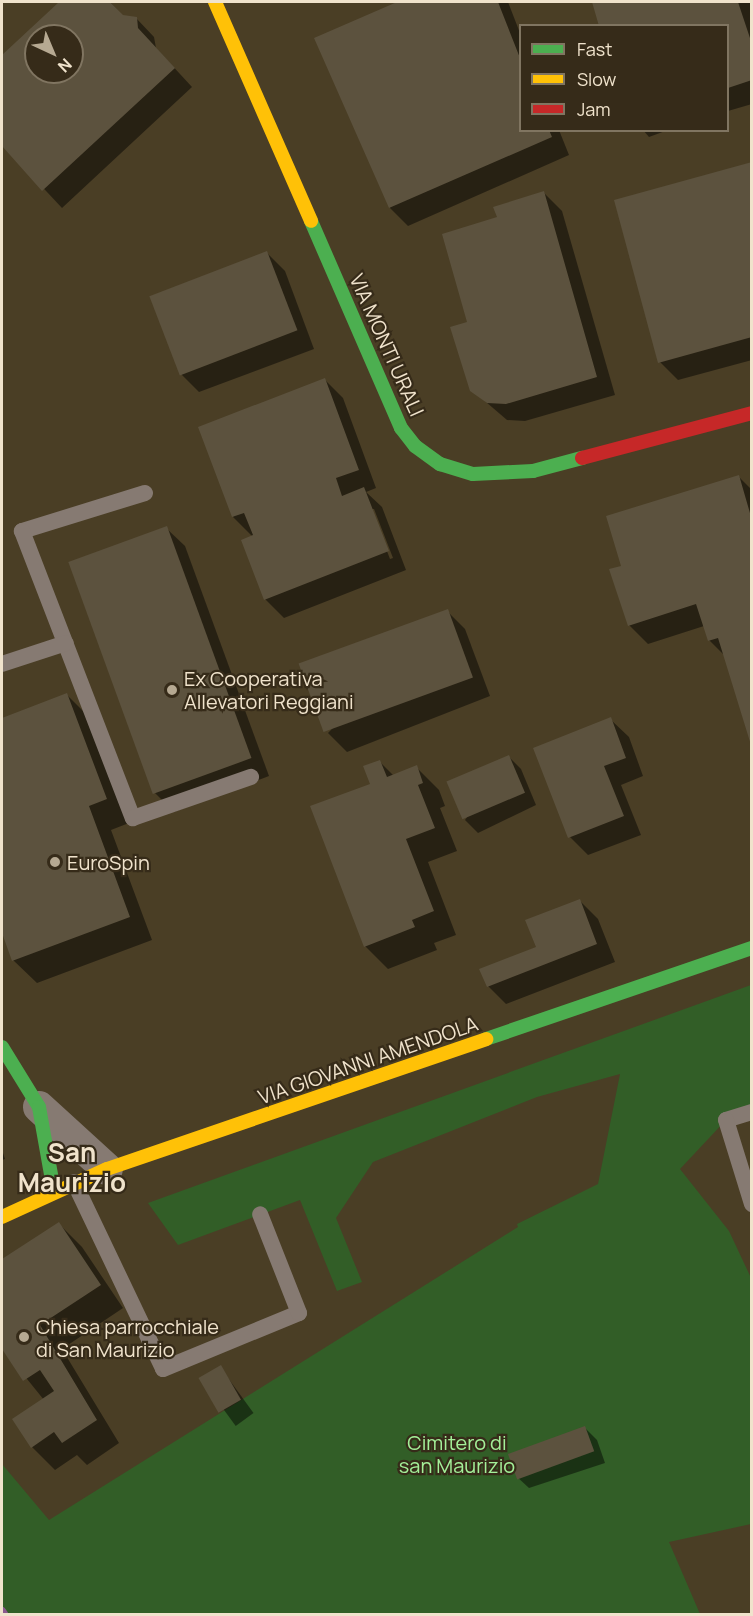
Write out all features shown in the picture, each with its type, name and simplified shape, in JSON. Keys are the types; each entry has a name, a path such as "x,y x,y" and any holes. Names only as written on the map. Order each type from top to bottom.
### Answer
{"street":[{"name":"VIA MONTI URALI","path":"215,2 401,428 415,446 440,464 473,474 500,476 533,471 752,413"},
{"name":"VIA GIOVANNI AMENDOLA","path":"2,1217 54,1191 107,1169 752,948"},
{"path":"2,1047 39,1107 107,1169"},
{"path":"39,1107 54,1191"}],"lane":[{"path":"145,493 22,531 133,818 251,777"},
{"path":"2,664 66,643"},
{"path":"752,1112 726,1120 752,1204"},
{"path":"74,1182 163,1369 299,1313 260,1214"}],"green space":[{"name":"Cimitero di san Maurizio","path":"751,985 751,1112 726,1120 680,1169 729,1231 752,1280 751,1524 669,1542 700,1614 2,1614 2,1464 49,1520 518,1227 517,1224 598,1184 620,1074 537,1097 373,1162 336,1218 362,1282 337,1291 300,1200 178,1245 148,1203"}],"building":[{"path":"59,2 110,2 123,15 137,17 138,28 175,68 42,191 2,146 2,55 24,35 24,84 84,84 84,24 35,24"},
{"path":"397,2 498,2 519,55 519,132 550,132 552,137 389,208 314,38"},
{"path":"592,2 738,2 752,44 752,80 729,88 729,24 598,24"},
{"path":"752,162 752,337 658,363 614,200"},
{"path":"544,191 597,377 506,404 487,403 470,391 450,327 467,322 442,234 497,217 493,207"},
{"path":"267,251 297,330 180,376 149,296"},
{"path":"325,378 359,470 336,478 342,496 364,487 389,551 264,600 241,540 253,535 244,513 232,517 198,427"},
{"path":"739,475 752,520 751,745 718,638 708,641 696,604 628,626 609,569 621,566 606,516"},
{"name":"Ex Cooperativa Allevatori Reggiani","path":"167,526 251,758 153,794 68,562"},
{"path":"448,609 473,678 324,732 299,663"},
{"name":"EuroSpin","path":"67,693 107,799 89,806 130,917 12,961 2,933 2,718"},
{"path":"611,717 626,758 604,766 624,816 568,838 533,748"},
{"path":"509,755 525,793 462,819 446,782"},
{"path":"380,760 387,777 417,765 423,783 418,785 435,828 406,839 434,911 412,920 415,927 364,947 310,806 370,784 363,766"},
{"path":"580,899 597,944 487,987 479,969 536,947 525,920"},
{"name":"Chiesa parrocchiale di San Maurizio","path":"59,1222 101,1285 40,1325 97,1420 62,1443 54,1432 31,1448 12,1419 54,1391 40,1370 23,1381 2,1349 2,1259"},
{"path":"221,1365 241,1400 218,1413 198,1378"},
{"path":"585,1426 594,1451 517,1479 508,1454"}],"traffic: fast":[{"path":"311,221 401,428 415,446 440,464 473,474 533,471 582,458"},
{"path":"486,1039 752,948"},
{"path":"2,1047 39,1107 54,1191"}],"traffic: slow":[{"path":"215,2 311,221"},
{"path":"2,1217 107,1169 486,1039"}],"traffic: jam":[{"path":"582,458 752,413"}],"place":[{"name":"Ex Cooperativa Allevatori Reggiani","path":"172,690"},
{"name":"EuroSpin","path":"55,862"},
{"name":"Chiesa parrocchiale di San Maurizio","path":"24,1337"}],"district":[{"name":"San Maurizio","path":"72,1168"}]}
